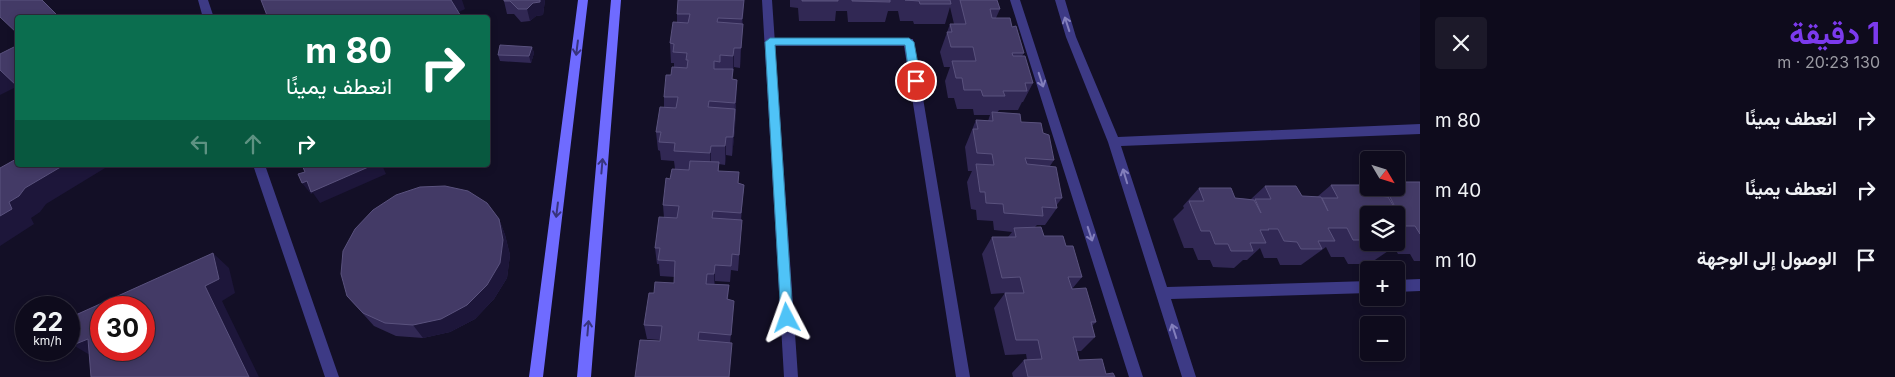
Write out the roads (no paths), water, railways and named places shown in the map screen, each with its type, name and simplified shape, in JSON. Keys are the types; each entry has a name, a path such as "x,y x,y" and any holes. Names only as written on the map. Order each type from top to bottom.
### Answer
{"main road":[{"path":"536,377 583,0"},
{"path":"584,377 616,0"}],"street":[{"path":"203,0 208,15"},
{"path":"767,0 790,377"},
{"path":"1015,0 1136,377"},
{"path":"1060,0 1072,37 1114,142 1188,377"},
{"path":"770,42 909,42 963,377"},
{"path":"1114,142 1420,129"},
{"path":"261,167 332,377"},
{"path":"1405,286 1420,285"},
{"path":"1162,293 1360,287"}]}
